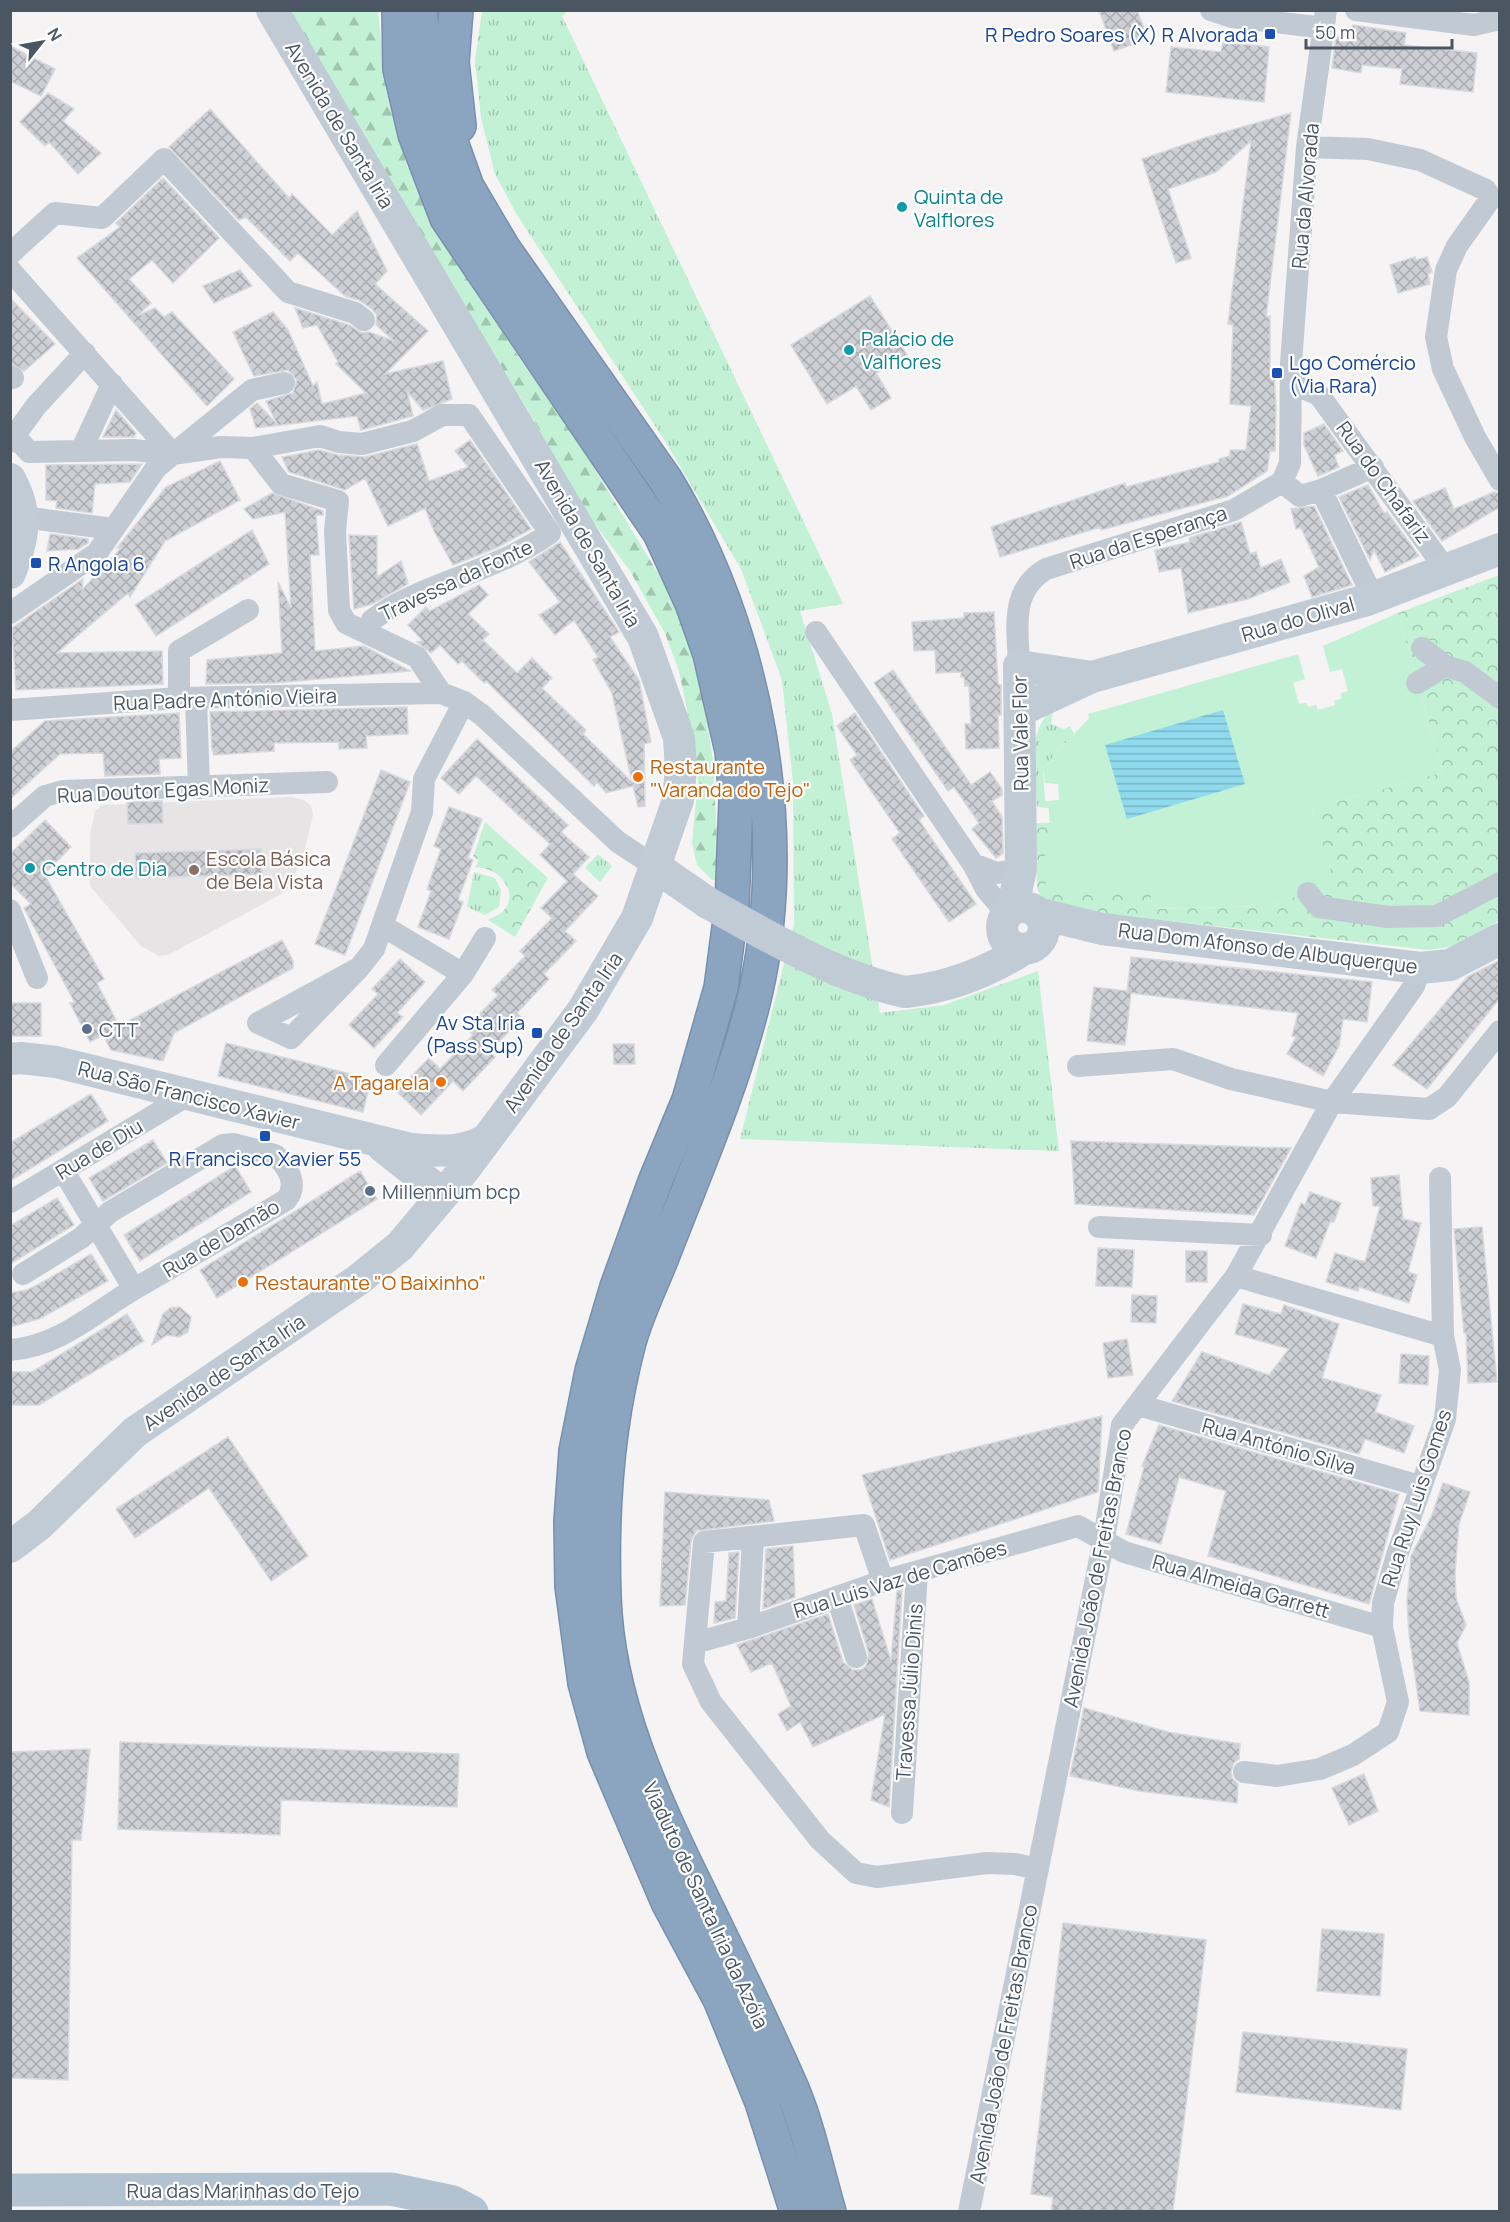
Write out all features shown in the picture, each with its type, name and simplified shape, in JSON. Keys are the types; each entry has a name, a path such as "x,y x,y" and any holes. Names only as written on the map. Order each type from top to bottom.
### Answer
{"highway":[{"path":"399,10 400,69 415,134 447,218 660,533 689,594 710,654 732,751 736,800 732,905 722,988 689,1100 628,1256 592,1371 576,1451 586,1522"},
{"path":"420,10 426,72 467,187 503,248 665,479 705,551 721,589 742,656 765,785 770,889 760,977 725,1094 630,1339 612,1422 586,1522"},
{"path":"456,10 452,62 467,187"},
{"name":"Viaduto de Santa Iria da Azóia","path":"586,1522 572,1586 585,1683 604,1752 668,1902 720,2000 762,2102 797,2211"},
{"name":"Viaduto de Santa Iria da Azóia","path":"586,1522 604,1602 610,1651 623,1709 642,1768 668,1832 794,2093 829,2211"}],"main road":[{"name":"Avenida de Santa Iria","path":"10,1547 39,1525 109,1454 135,1432 358,1280 413,1233 549,1058 602,981 637,918 678,800 681,754 675,723 643,637 272,10"},
{"path":"10,478 23,517 23,536 10,573"},
{"name":"Rua do Olival","path":"1021,710 1092,677 1373,597 1447,571 1500,549"},
{"name":"Rua do Olival","path":"1019,666 1092,677"},
{"name":"Rua Vale Flor","path":"1019,666 1021,924"},
{"path":"656,867 708,903 778,942 866,984 905,992 922,991 960,979 1021,924"},
{"name":"Rua Dom Afonso de Albuquerque","path":"1021,924 1102,929 1420,968 1450,965 1500,939"},
{"name":"Rua São Francisco Xavier","path":"10,1059 56,1062 368,1137 438,1167 448,1190"},
{"name":"Rua São Francisco Xavier","path":"406,1154 451,1152 472,1148 487,1139"},
{"path":"406,1154 415,1193 417,1214 413,1233"},
{"name":"Rua das Marinhas do Tejo","path":"10,2190 391,2189 453,2202 472,2211"}],"street":[{"path":"1211,10 1232,17 1326,19"},
{"path":"1356,10 1474,25 1500,19"},
{"name":"Rua da Alvorada","path":"1286,472 1307,147 1326,19"},
{"path":"1307,147 1368,149 1420,160 1486,190 1491,198 1457,246 1446,270 1436,337 1443,369 1475,437 1500,480"},
{"path":"10,254 55,213 102,218 164,159 288,292 355,313 364,320"},
{"path":"10,270 173,454"},
{"path":"85,353 36,406 13,439 29,452 133,450 173,454 221,447 253,448 281,484 338,501 335,531 339,610 346,623 417,657 441,693 464,702 618,842 656,867"},
{"path":"10,613 97,553 156,468 252,390 284,383"},
{"name":"Rua do Chafariz","path":"1291,383 1319,395 1447,571"},
{"path":"81,451 112,384"},
{"name":"Travessa da Fonte","path":"253,448 320,436 339,442 362,444 413,431 442,415 469,415 550,534 527,550 492,566 389,607 372,620 369,633"},
{"path":"1286,472 1300,496 1321,490 1373,467"},
{"name":"Rua da Esperança","path":"1020,597 1034,576 1046,569 1234,510 1286,472"},
{"path":"1321,490 1373,597"},
{"path":"23,517 113,529"},
{"name":"Rua Vale Flor","path":"1019,666 1017,611 1020,597"},
{"path":"199,788 188,698 179,651 248,610"},
{"path":"816,632 974,864 986,889 1021,924"},
{"path":"1422,648 1445,666 1465,672 1500,698"},
{"path":"1418,683 1445,666"},
{"name":"Rua Padre António Vieira","path":"10,710 188,698 441,693"},
{"path":"359,968 374,949 383,926 422,812 424,779 464,702"},
{"name":"Rua Doutor Egas Moniz","path":"10,827 45,796 63,791 327,782"},
{"path":"974,864 997,873 1021,869"},
{"path":"1308,893 1319,907 1388,917 1437,916 1500,884"},
{"path":"10,910 37,978"},
{"path":"383,926 463,974"},
{"path":"386,1065 463,974 485,938"},
{"name":"Avenida João de Freitas Branco","path":"969,2211 1104,1539 1122,1425 1236,1276 1261,1235 1332,1102 1414,986 1420,968"},
{"path":"1078,1066 1173,1059 1231,1079 1332,1102 1429,1109 1447,1097 1500,1031"},
{"name":"Rua de Diu","path":"10,1202 188,1095"},
{"name":"Rua de Damão","path":"10,1350 26,1349 52,1339 285,1200 292,1191 293,1184 280,1160 272,1154 234,1144 223,1145 94,1224 81,1238 23,1274"},
{"path":"63,1170 134,1289"},
{"name":"Rua Ruy Luis Gomes","path":"1244,1772 1277,1776 1320,1769 1353,1755 1388,1731 1398,1702 1382,1627 1383,1602 1420,1486 1445,1419 1450,1370 1443,1336 1440,1178"},
{"path":"1099,1227 1261,1235"},
{"path":"1236,1276 1443,1336"},
{"name":"Rua António Silva","path":"1138,1405 1420,1486"},
{"path":"883,1581 864,1524 704,1542 693,1664 711,1702 820,1840 856,1873 877,1877 987,1863 1015,1864 1038,1869"},
{"name":"Rua Luis Vaz de Camões","path":"694,1643 748,1628 883,1581 1078,1526 1104,1539"},
{"path":"748,1628 753,1538"},
{"name":"Rua Almeida Garrett","path":"1104,1539 1124,1552 1382,1627"},
{"name":"Travessa Júlio Dinis","path":"902,1813 916,1572"},
{"path":"837,1597 855,1657"}],"shaded area":[{"name":"Escola Básica de Bela Vista","path":"291,797 304,800 311,806 313,815 303,857 287,891 168,955 159,956 141,946 90,886 90,835 95,811 102,805"}],"green space":[{"path":"283,11 378,11 386,90 407,166 516,353 580,445 667,588 685,630 703,695 713,761 719,881 712,880 697,865 692,843 698,781 694,744 679,671 665,633 630,571 583,508 528,410"},
{"path":"482,11 568,11 562,16 843,604 800,611 832,714 880,1013 944,1005 1038,971 1059,1151 740,1139 794,924 793,782 782,680 741,569 665,441 517,215 495,174 481,118 475,60"},
{"path":"1499,575 1499,921 1454,946 1429,950 1107,914 1043,899 1037,889 1035,823 1050,823 1051,838 1044,838 1151,889 1152,909 1264,906 1334,885 1312,809 1443,772 1398,613"},
{"path":"1499,589 1499,610 1493,614 1489,609 1485,612 1480,597"},
{"path":"1398,613 1443,772 1312,809 1335,885 1264,906 1152,909 1151,889 1046,892 1044,838 1051,837 1048,801 1059,800 1058,784 1045,783 1043,768 1089,718 1088,714 1298,654 1305,679 1293,683 1299,704 1306,703 1308,707 1316,705 1318,710 1335,705 1334,701 1342,698 1341,693 1348,691 1342,669 1330,672 1323,646"},
{"path":"1053,709 1051,724 1064,729 1070,726 1074,734 1043,768 1045,801 1048,801 1049,808 1037,807 1035,742 1044,719"},
{"path":"485,822 548,878 515,937 488,920 505,909 509,902 509,894 503,880 497,874 490,870 475,868 479,860 473,857"},
{"path":"598,854 612,866 600,882 585,868"},
{"path":"474,872 495,878 501,890 499,907 485,915 467,907"}],"water":[{"path":"1223,710 1245,784 1127,819 1105,745"}],"building":[{"path":"1099,10 1137,10 1148,39 1114,51"},
{"path":"1353,25 1406,33 1404,45 1477,53 1473,92 1400,84 1402,69 1362,65 1361,73 1332,68 1336,36 1345,37"},
{"path":"1223,42 1269,47 1264,102 1166,92 1171,47 1221,52"},
{"path":"10,46 55,69 41,96 10,81"},
{"path":"48,93 74,109 63,121 101,153 78,174 49,142 45,146 20,122"},
{"path":"210,109 289,198 292,194 332,235 357,211 387,271 375,284 428,331 385,374 443,361 452,399 423,410 407,391 413,416 361,430 357,416 256,428 250,409 257,403 277,424 266,401 293,393 297,380 288,370 254,376 233,332 273,312 288,330 313,386 317,382 322,404 366,393 336,364 338,362 317,325 303,328 295,308 349,325 362,333 369,332 394,341 376,325 377,315 372,309 359,300 345,296 298,253 290,261 246,217 239,220 169,147"},
{"path":"1291,113 1266,317 1270,316 1270,374 1274,374 1276,407 1275,451 1270,451 1267,471 1228,496 1101,530 1101,527 1000,557 991,527 1125,483 1126,487 1219,462 1219,459 1230,456 1230,450 1246,450 1251,406 1230,404 1233,325 1228,324 1251,141 1216,172 1168,189 1191,258 1176,263 1142,159 1207,137"},
{"path":"163,178 219,238 173,283 152,260 129,279 151,303 137,316 155,308 164,317 172,312 234,379 207,406 77,258 120,227 116,223"},
{"path":"1415,257 1416,260 1427,257 1432,272 1428,274 1430,284 1398,293 1390,265"},
{"path":"240,270 252,286 214,303 203,286"},
{"name":"Palácio de Valflores","path":"870,296 907,355 876,373 891,398 871,410 856,386 827,404 791,345"},
{"path":"10,298 55,344 24,371 10,363"},
{"path":"116,410 136,433 134,437 103,437"},
{"path":"1324,424 1343,451 1334,455 1339,467 1318,476 1304,445 1304,433"},
{"path":"470,440 531,529 496,548 453,565 434,531 425,508 388,526 365,478 345,490 289,472 282,457 319,450 338,455 365,457 417,444 429,481 468,467 455,451"},
{"path":"220,461 240,500 165,541 130,597 128,593 57,653 162,651 163,684 16,690 12,628 83,579 82,590 121,548 117,548 166,487"},
{"path":"142,464 130,482 95,484 92,513 56,508 57,501 46,500 46,465"},
{"path":"1368,485 1384,513 1387,512 1419,556 1385,572 1374,550 1370,560 1339,497"},
{"path":"1445,488 1454,509 1494,492 1500,493 1500,507 1442,541 1413,501"},
{"path":"272,493 323,511 323,515 316,515 319,555 310,555 315,651 364,646 410,671 274,683 206,684 207,660 282,653 278,582 291,608 285,512 253,519 244,509"},
{"path":"1314,506 1352,585 1312,597 1304,576 1319,567 1301,528 1296,529 1291,509"},
{"path":"1241,522 1250,554 1256,552 1261,568 1281,559 1290,582 1248,599 1188,613 1181,568 1159,572 1155,550 1190,542 1189,538"},
{"path":"252,530 269,564 156,636 135,605"},
{"path":"50,534 88,539 88,543 78,549 47,551"},
{"path":"349,535 377,536 377,577 401,561 408,584 372,604 354,609"},
{"path":"560,542 619,632 610,637 639,680 651,742 644,744 645,806 638,807 633,786 606,793 597,782 594,786 486,681 484,683 462,661 458,664 440,645 431,653 417,642 423,641 408,625 426,607 430,611 479,585 488,595 468,614 489,634 483,640 517,673 532,658 552,678 542,688 586,730 583,734 632,782 612,693 593,660 598,657 574,620 555,635 539,615 560,602 529,562"},
{"path":"994,612 998,684 1001,685 1001,715 998,715 999,748 966,749 965,724 971,724 969,686 965,686 961,672 936,673 935,650 914,651 912,622 964,618 964,613"},
{"path":"893,670 971,785 990,772 1002,789 1002,795 992,801 1002,817 1003,853 996,858 972,829 979,823 954,787 948,791 874,683"},
{"path":"407,707 408,734 366,736 367,748 339,749 339,742 274,743 274,751 214,755 212,749 210,712"},
{"path":"179,713 181,758 159,759 160,774 105,776 103,753 60,754 10,799 10,752 45,721"},
{"path":"855,713 924,816 919,820 976,904 949,922 892,839 900,833 850,760 857,755 837,726"},
{"path":"477,739 568,825 561,832 589,857 573,874 598,896 565,931 576,941 544,974 549,979 517,1013 522,1018 490,1051 495,1057 463,1091 453,1081 421,1115 388,1083 420,1091 408,1080 429,1058 440,1069 473,1035 466,1028 498,995 492,990 525,956 520,951 552,918 541,908 567,881 540,855 550,844 476,776 459,794 441,778"},
{"path":"381,770 410,782 345,955 315,944"},
{"path":"162,801 163,823 128,824 127,802"},
{"path":"449,807 482,819 468,858 473,860 458,900 463,902 449,939 418,927 431,891 427,889 441,849 434,846"},
{"path":"45,820 71,847 44,874 104,979 97,983 119,1026 282,940 293,961 293,968 174,1033 163,1061 111,1050 103,1035 90,1042 70,1003 75,1003 24,908 31,904 10,883 10,854"},
{"path":"261,849 262,874 136,878 135,853"},
{"path":"1131,957 1372,982 1367,1022 1343,1019 1339,1046 1323,1076 1287,1054 1296,1037 1292,1036 1298,1013 1131,993 1125,1045 1087,1041 1094,987 1127,991"},
{"path":"400,959 425,982 397,1013 403,1017 374,1048 349,1025 378,994 372,989"},
{"path":"1500,960 1500,998 1427,1089 1393,1065 1467,977"},
{"path":"10,1003 41,1003 41,1036 10,1036"},
{"path":"226,1043 371,1079 363,1112 218,1076"},
{"path":"613,1044 634,1044 635,1064 614,1064"},
{"path":"91,1094 108,1121 10,1181 10,1143"},
{"path":"153,1140 167,1163 103,1201 89,1178"},
{"path":"1071,1141 1291,1148 1254,1215 1075,1204"},
{"path":"235,1166 251,1192 140,1261 124,1235"},
{"path":"360,1171 377,1199 217,1298 200,1270"},
{"path":"1399,1175 1403,1219 1421,1223 1408,1272 1417,1275 1409,1303 1359,1287 1358,1291 1326,1282 1335,1253 1365,1262 1380,1206 1373,1206 1371,1178"},
{"path":"1310,1192 1341,1203 1334,1222 1330,1222 1316,1258 1285,1246 1301,1203 1305,1205"},
{"path":"57,1198 74,1225 10,1264 10,1226"},
{"path":"1482,1227 1497,1382 1468,1383 1466,1333 1464,1333 1454,1229"},
{"path":"1098,1248 1134,1250 1132,1287 1096,1286"},
{"path":"1186,1251 1207,1251 1207,1282 1186,1282"},
{"path":"91,1254 108,1281 39,1319 10,1327 10,1293 27,1290"},
{"path":"1132,1295 1157,1296 1156,1323 1131,1322"},
{"path":"1243,1304 1281,1314 1284,1305 1339,1324 1322,1378 1381,1395 1375,1412 1414,1426 1404,1453 1365,1439 1359,1454 1172,1401 1202,1352 1269,1375 1289,1349 1235,1334"},
{"path":"180,1307 191,1317 188,1332 179,1337 167,1335 152,1345 163,1314 170,1308"},
{"path":"127,1314 144,1341 39,1405 12,1405 10,1372 32,1372"},
{"path":"1127,1339 1133,1375 1108,1378 1103,1343"},
{"path":"1401,1354 1429,1356 1428,1385 1399,1383"},
{"path":"1102,1416 1098,1492 890,1560 862,1475"},
{"path":"1159,1425 1399,1494 1369,1604 1208,1556 1226,1491 1179,1477 1161,1544 1126,1534 1144,1467 1142,1466"},
{"path":"228,1437 308,1556 271,1581 209,1488 135,1538 116,1509"},
{"path":"1443,1483 1470,1492 1459,1524 1455,1573 1456,1598 1466,1625 1457,1643 1469,1682 1469,1715 1420,1711 1409,1634 1407,1601 1411,1556 1432,1515"},
{"path":"665,1492 769,1500 774,1521 696,1531 691,1541 685,1605 660,1606"},
{"path":"793,1546 795,1597 763,1609 766,1549"},
{"path":"739,1552 735,1618 714,1623 715,1602 726,1601 729,1553"},
{"path":"902,1590 889,1807 871,1800 885,1714 813,1747 800,1722 787,1731 778,1714 791,1706 772,1663 751,1672 737,1645 828,1614 843,1662 853,1670 861,1670 866,1666 869,1654 854,1605 872,1599 891,1661 897,1591"},
{"path":"1084,1708 1168,1732 1240,1744 1239,1759 1234,1763 1231,1771 1232,1778 1238,1784 1237,1803 1139,1791 1070,1776"},
{"path":"120,1742 459,1754 457,1807 281,1800 280,1835 118,1829"},
{"path":"90,1749 81,1840 72,1840 68,2080 10,2078 10,1752"},
{"path":"1364,1774 1378,1811 1349,1825 1332,1788"},
{"path":"1063,1923 1206,1940 1173,2211 1051,2211 1053,2197 1031,2194"},
{"path":"1322,1929 1384,1934 1380,1996 1317,1991"},
{"path":"1243,2032 1407,2049 1401,2110 1236,2092"}],"place":[{"name":"R Pedro Soares (X) R Alvorada","path":"1270,34"},
{"name":"Quinta de Valflores","path":"902,207"},
{"name":"Palácio de Valflores","path":"849,350"},
{"name":"Lgo Comércio (Via Rara)","path":"1277,373"},
{"name":"R Angola 6","path":"36,563"},
{"name":"Restaurante \"Varanda do Tejo\"","path":"638,777"},
{"name":"Centro de Dia","path":"30,868"},
{"name":"Escola Básica de Bela Vista","path":"194,870"},
{"name":"CTT","path":"87,1029"},
{"name":"Av Sta Iria (Pass Sup)","path":"537,1033"},
{"name":"A Tagarela","path":"441,1082"},
{"name":"R Francisco Xavier 55","path":"265,1136"},
{"name":"Millennium bcp","path":"370,1191"},
{"name":"Restaurante \"O Baixinho\"","path":"243,1282"}]}
